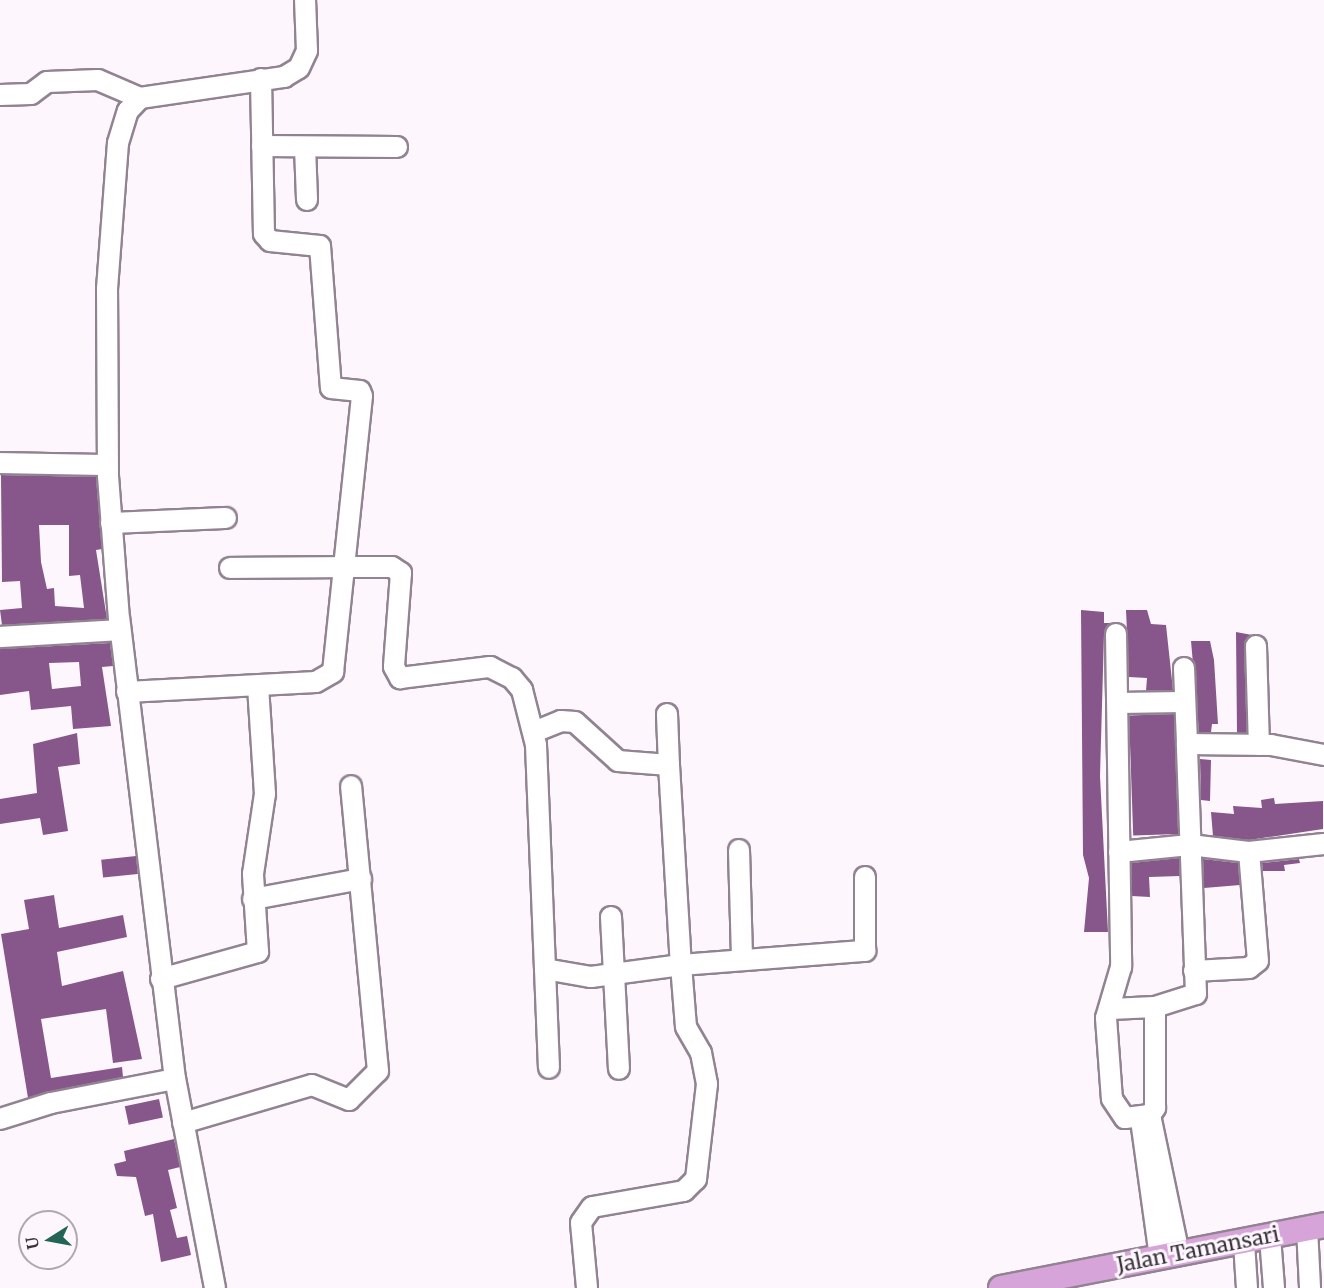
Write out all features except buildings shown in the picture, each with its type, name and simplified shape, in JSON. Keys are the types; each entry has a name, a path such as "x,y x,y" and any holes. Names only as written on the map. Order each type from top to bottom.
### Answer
{"main road":[{"name":"Jalan Tamansari","path":"1001,1288 1244,1243 1316,1227"}],"street":[{"path":"0,95 31,94 47,82 98,80 140,98 284,77 305,61 305,0"},
{"path":"127,692 316,682 333,672 362,396 360,391 331,388 320,246 270,241 264,234 261,79"},
{"path":"140,98 128,111 118,143 106,289 107,465 120,630 161,979 175,1079 215,1288"},
{"path":"262,146 397,147"},
{"path":"305,147 307,200"},
{"path":"0,463 107,465"},
{"path":"111,523 226,518"},
{"path":"230,568 392,567 401,573 396,674 411,679 489,667 512,678 522,690 534,732 549,1068"},
{"path":"0,637 120,630"},
{"path":"1116,634 1121,967 1110,1009 1112,1099 1125,1118 1146,1116"},
{"path":"1256,646 1259,745"},
{"path":"1110,1009 1155,1006 1193,998 1187,744 1183,702 1184,668"},
{"path":"161,979 256,957 253,899 265,794 258,686"},
{"path":"1118,703 1183,702"},
{"path":"587,1288 581,1223 592,1207 684,1191 696,1179 707,1084 701,1053 686,1027 667,714"},
{"path":"534,732 561,721 574,722 618,761 669,765"},
{"path":"1187,744 1259,745 1324,755"},
{"path":"183,1123 312,1085 346,1101 371,1082 380,1065 351,786"},
{"path":"1119,852 1190,845 1249,852 1324,844"},
{"path":"739,850 742,958"},
{"path":"1194,971 1249,968 1258,961 1249,852"},
{"path":"545,969 614,977 681,965 742,958 865,951 865,877"},
{"path":"253,899 361,879"},
{"path":"612,917 619,1069"},
{"path":"1155,1006 1156,1099 1146,1116 1170,1255"},
{"path":"0,1119 51,1103 175,1079"},
{"path":"1310,1288 1316,1227"},
{"path":"1270,1237 1274,1288"},
{"path":"1244,1243 1247,1288"}]}
